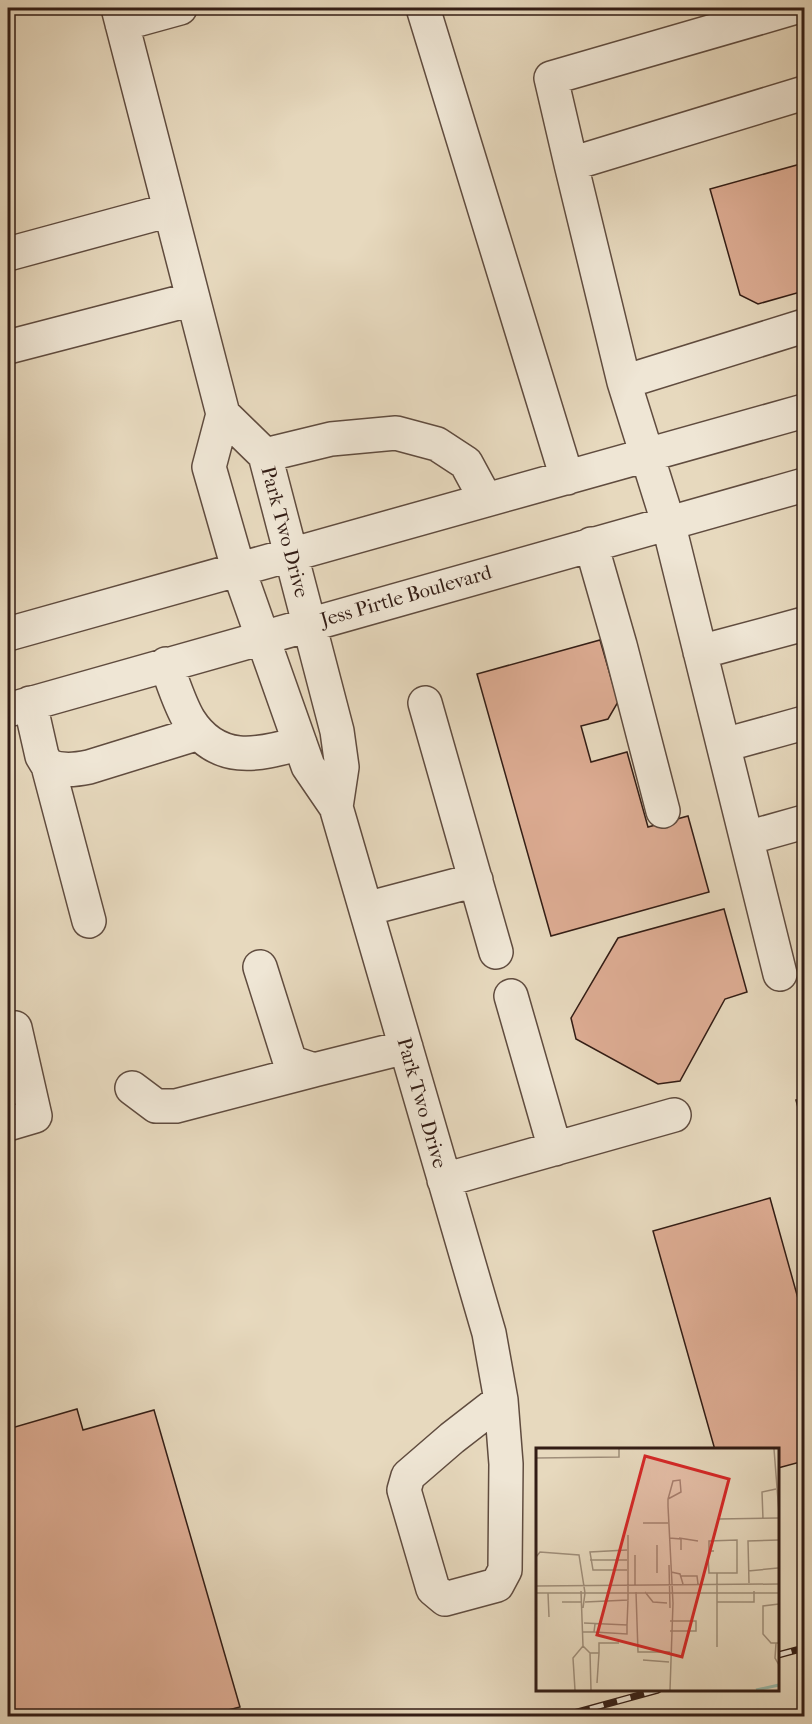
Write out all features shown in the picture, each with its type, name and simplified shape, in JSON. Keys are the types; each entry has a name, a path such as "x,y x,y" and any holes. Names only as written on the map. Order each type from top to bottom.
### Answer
{"street":[{"path":"120,16 180,8"},
{"path":"423,8 567,478"},
{"path":"780,974 668,522 624,382 551,78 793,8"},
{"name":"Park Two Drive","path":"120,16 223,414 210,467 238,568 308,766 336,807 489,1333 501,1400 506,1464 505,1570 498,1584 445,1599 433,1589 404,1490 408,1476 501,1400"},
{"path":"571,164 804,93"},
{"path":"8,254 170,210"},
{"path":"8,346 193,299"},
{"path":"624,382 804,326"},
{"path":"8,634 804,411"},
{"name":"Park Two Drive","path":"223,414 265,455 337,731 342,767 336,807"},
{"path":"265,455 331,439 396,434 437,444 466,463 486,500"},
{"name":"Jess Pirtle Boulevard","path":"19,706 804,485"},
{"path":"591,544 621,645 663,811"},
{"path":"700,652 804,624"},
{"path":"166,664 188,718 199,733 213,744 231,752 250,754 273,751 300,743"},
{"path":"425,703 496,951"},
{"path":"19,706 48,766 89,921"},
{"path":"723,745 804,723"},
{"path":"48,766 60,770 89,767 199,733"},
{"path":"747,838 804,822"},
{"path":"366,909 476,880"},
{"path":"260,968 290,1062 314,1070"},
{"path":"511,996 555,1149"},
{"path":"8,1030 15,1028 35,1116 8,1124"},
{"path":"132,1088 156,1106 176,1106 406,1047"},
{"path":"444,1180 675,1115"}],"building":[{"path":"804,163 804,291 758,304 740,295 710,189"},
{"path":"600,640 618,702 608,719 581,726 591,762 627,752 648,827 688,816 709,892 551,936 477,674"},
{"path":"724,909 747,992 725,999 680,1081 658,1084 576,1039 571,1018 618,938"},
{"path":"804,1098 804,1131 796,1100"},
{"path":"770,1198 804,1320 804,1461 779,1468 779,1448 714,1448 653,1231"},
{"path":"77,1409 83,1430 154,1410 240,1707 205,1716 8,1716 8,1429"}],"railway":[{"path":"779,1655 804,1648"},
{"path":"563,1716 654,1691"}]}
